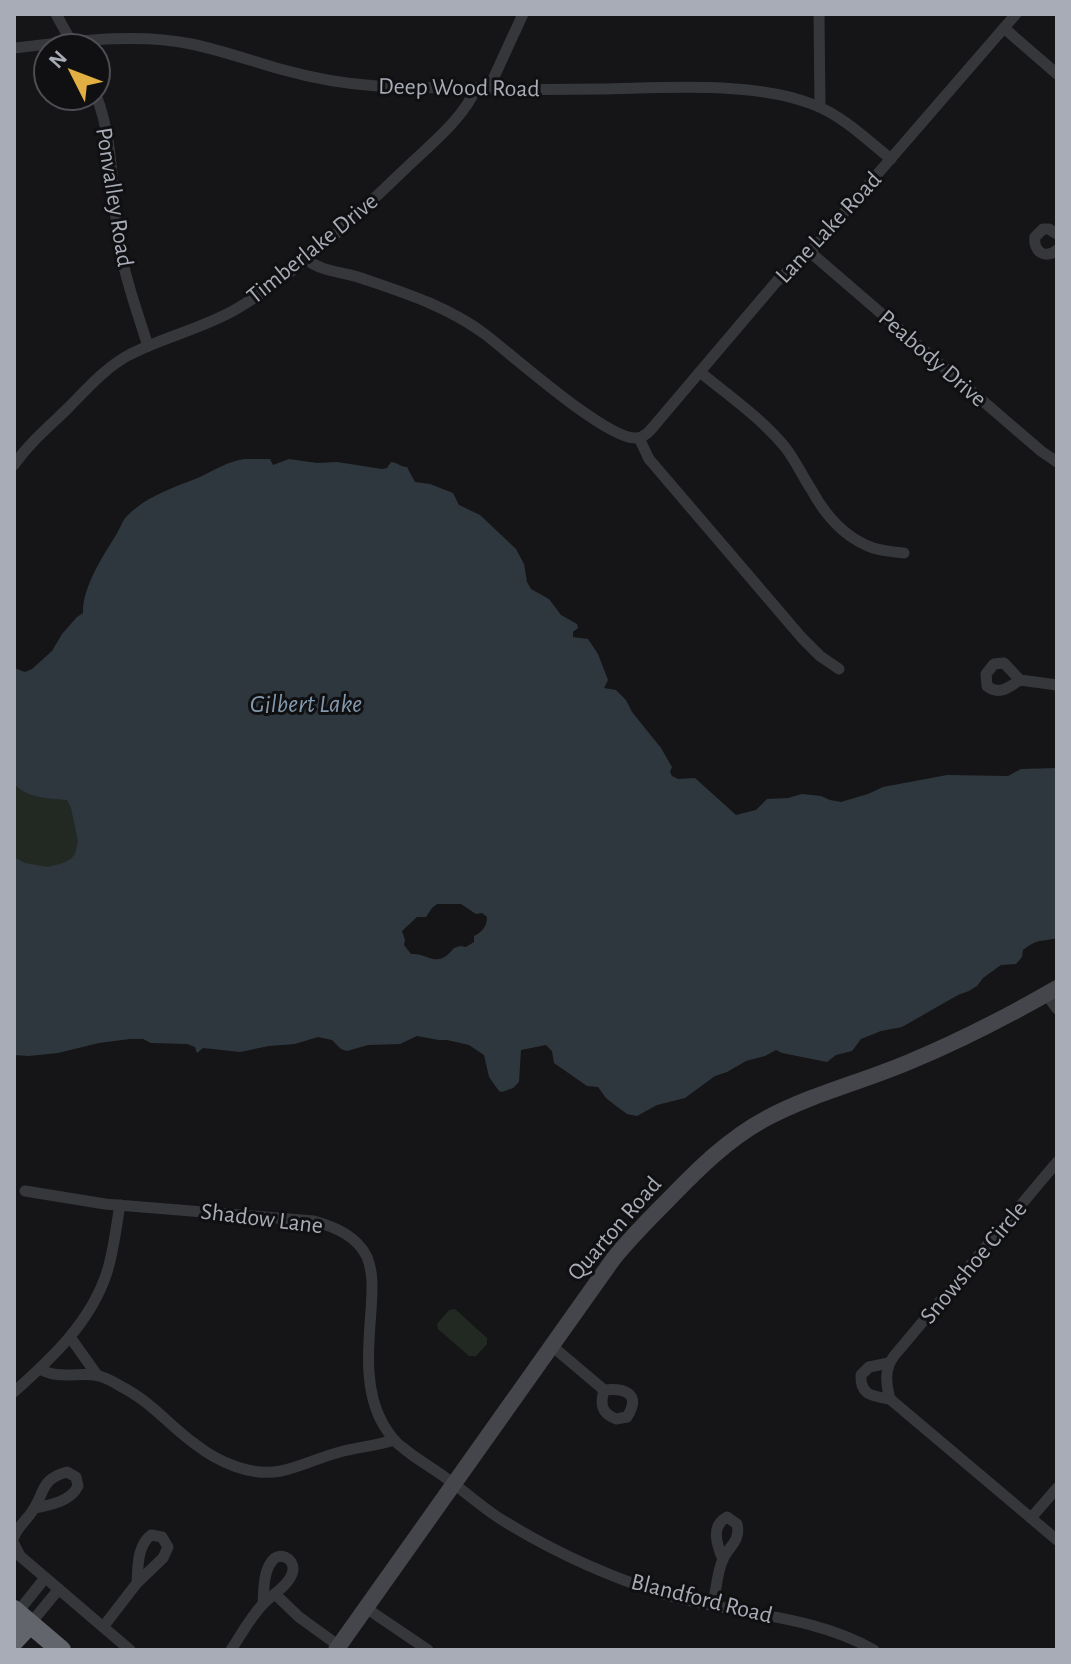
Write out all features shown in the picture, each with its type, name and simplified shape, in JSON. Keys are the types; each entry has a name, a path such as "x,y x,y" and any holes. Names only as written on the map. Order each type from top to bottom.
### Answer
{"highway":[{"path":"14,1641 20,1616 61,1650"}],"street":[{"path":"56,14 65,32"},
{"path":"489,88 523,14"},
{"path":"819,14 820,107"},
{"name":"Lane Lake Road","path":"639,438 645,435 777,281 810,252 1016,14"},
{"path":"1004,28 1057,74"},
{"name":"Deep Wood Road","path":"112,41 180,42 330,81 377,86 715,88 779,95 820,107 845,122 891,159"},
{"name":"Timberlake Drive","path":"14,465 29,445 105,372 126,356 224,316 306,259 432,143 471,100 476,88"},
{"name":"Ponvalley Road","path":"101,112 106,128 120,250 148,346"},
{"path":"1057,234 1043,229 1034,242 1039,252 1044,254 1053,254 1057,250"},
{"name":"Peabody Drive","path":"810,252 1057,462"},
{"path":"306,259 315,266 410,295 454,314 608,429 639,438 649,459 757,587 812,648 839,669"},
{"path":"700,372 784,446 823,509 837,525 865,545 904,553"},
{"path":"1020,680 1057,685"},
{"path":"1051,991 1057,1009"},
{"name":"Quarton Road","path":"338,1648 627,1242 695,1173 738,1136 785,1109 911,1061 1051,991"},
{"name":"Snowshoe Circle","path":"1057,1162 889,1363 869,1367 861,1375 863,1389 873,1396 890,1399 1057,1540"},
{"name":"Shadow Lane","path":"25,1191 90,1202 314,1221 336,1228 350,1237 363,1250 370,1266 370,1379 378,1415 394,1440 454,1484"},
{"path":"14,1392 70,1337 93,1304 109,1268 120,1205"},
{"path":"70,1337 97,1375"},
{"path":"552,1346 604,1390"},
{"path":"889,1363 886,1381 890,1399"},
{"path":"40,1369 53,1376 97,1375 135,1394 208,1454 254,1472 281,1471 350,1449 394,1440"},
{"name":"Blandford Road","path":"454,1484 497,1517 580,1562 666,1594 815,1626 874,1650"},
{"path":"1031,1518 1057,1488"},
{"path":"14,1537 35,1508"},
{"path":"14,1544 20,1556 130,1650"},
{"path":"231,1650 263,1604 293,1571 291,1561 282,1556 270,1562 263,1604"},
{"path":"713,1605 723,1560"},
{"path":"20,1616 45,1578"},
{"path":"103,1627 137,1583"},
{"path":"20,1616 59,1589"},
{"path":"275,1594 338,1648"},
{"path":"366,1608 428,1650"}],"shaded area":[{"path":"14,700 116,849 14,889"},
{"path":"455,1309 487,1338 487,1344 476,1356 469,1356 438,1329 437,1324 449,1310"}],"water":[{"name":"Gilbert Lake","path":"245,459 270,459 273,465 289,459 382,469 393,462 407,467 415,482 453,493 459,505 480,515 516,549 531,589 549,599 561,615 577,624 573,637 588,639 598,654 608,680 604,688 616,690 626,700 661,748 672,767 672,776 678,779 695,778 736,815 756,810 767,799 802,794 841,802 883,787 947,775 1008,776 1021,769 1057,768 1057,938 1032,944 1023,950 1016,964 1001,965 969,991 902,1027 861,1039 852,1051 836,1055 827,1062 776,1050 715,1076 685,1098 657,1105 637,1116 627,1114 606,1098 598,1087 587,1086 554,1063 552,1051 546,1045 521,1050 519,1082 502,1092 489,1077 484,1055 469,1045 417,1036 400,1044 368,1045 347,1051 332,1040 318,1037 295,1044 240,1052 203,1048 197,1053 195,1047 187,1044 130,1039 58,1053 14,1055 14,857 25,863 48,867 71,859 78,841 67,800 32,795 14,784 14,668 25,672 32,669 52,651 62,634 83,613 94,572 129,514 163,492","holes":["437,904 461,904 487,917 484,929 474,936 474,942 466,947 454,948 448,955 437,959 411,954 404,945 402,931 417,917 426,917"]}]}
